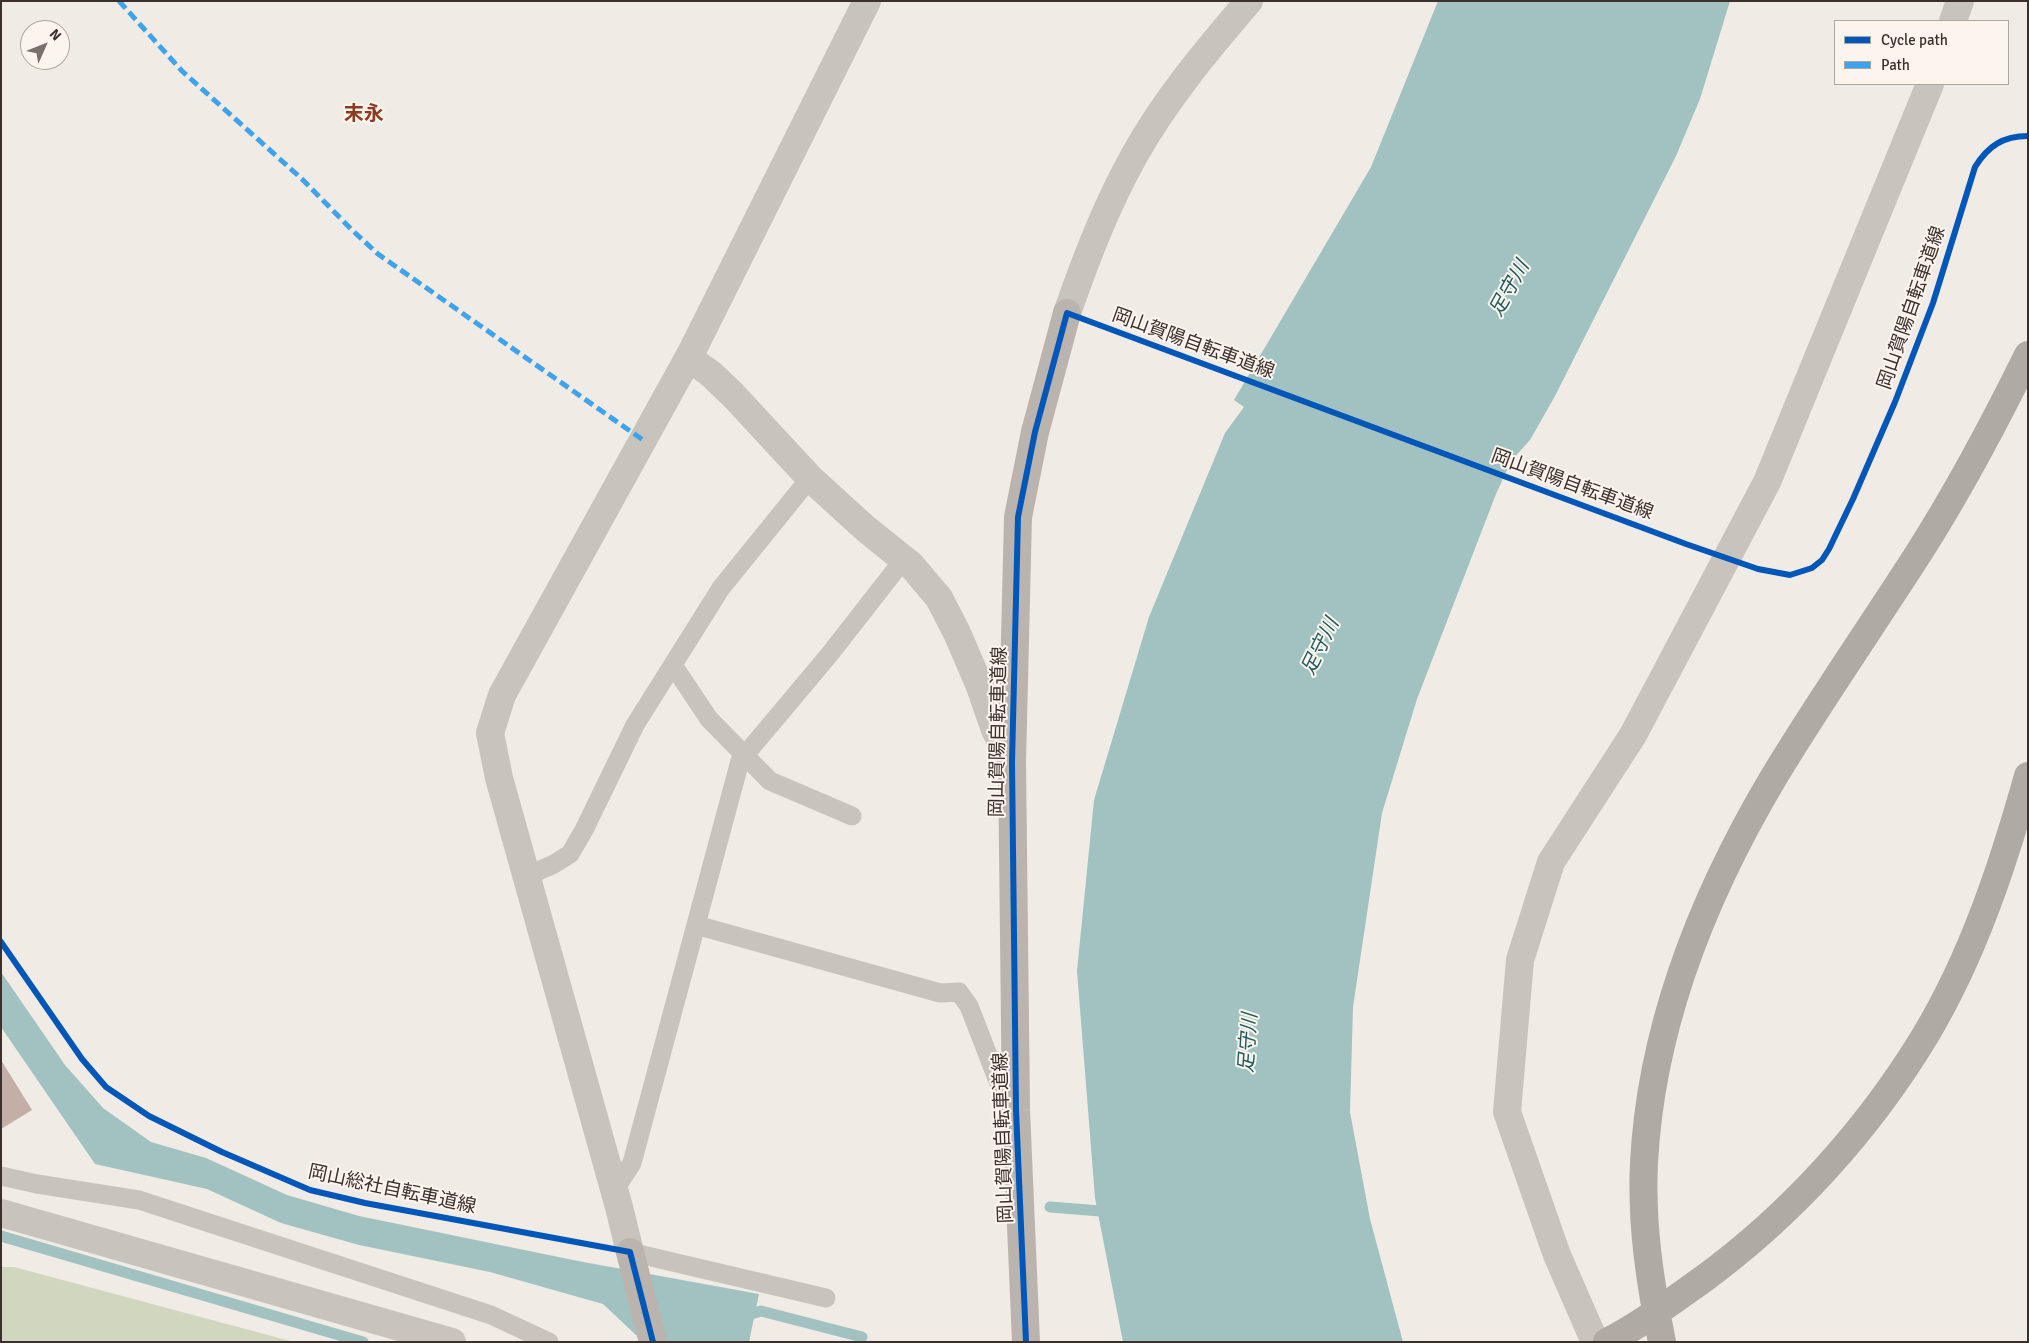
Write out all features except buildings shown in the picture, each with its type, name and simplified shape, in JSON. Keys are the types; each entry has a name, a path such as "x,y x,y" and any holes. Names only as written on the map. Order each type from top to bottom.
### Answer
{"highway":[{"path":"1662,1342 1652,1292 1646,1244 1644,1164 1652,1091 1667,1022 1688,957 1711,898 1741,836 1765,793 1812,715 1921,550 1999,414 2028,355"},
{"path":"1607,1342 1673,1301 1720,1266 1767,1227 1814,1181 1856,1134 1894,1084 1926,1035 1960,969 1990,896 2028,776"}],"main road":[{"name":"岡山賀陽自転車道線","path":"1026,1342 1016,1110 1012,762 1018,517 1035,432 1066,312"},
{"path":"631,1258 654,1342"}],"street":[{"path":"631,1258 614,1190 499,778 490,733 507,687 688,358 867,1"},
{"path":"1066,312 1093,239 1134,156 1173,96 1208,48 1249,1"},
{"path":"1953,20 1960,1"},
{"path":"1595,1342 1557,1256 1507,1112 1520,960 1551,862 1634,735 1767,482 1930,85"},
{"path":"688,358 711,374 733,395 810,478 866,529 904,559 939,598 979,684 995,730 1012,762"},
{"path":"1,1213 452,1342"}],"lane":[{"path":"527,876 554,864 570,854 584,830 635,725 721,588 810,478"},
{"path":"614,1190 632,1163 740,761 829,655 904,559"},
{"path":"673,664 709,719 770,781 852,816"},
{"path":"696,926 940,993 959,992 969,1006 1003,1094 1016,1110"},
{"path":"1,1176 37,1184 139,1200 491,1315 549,1342"},
{"path":"631,1258 826,1298"}],"green space":[{"path":"1,1267 14,1267 294,1342 1,1342"}],"water":[{"name":"足守川","path":"1438,1 1730,1 1700,99 1676,156 1555,396 1530,440 1511,461 1496,494 1417,699 1382,813 1353,1007 1350,1112 1370,1219 1403,1342 1123,1342 1095,1198 1077,971 1094,800 1149,617 1225,433 1244,407 1234,400 1371,167"},
{"path":"1,972 65,1065 103,1108 151,1142 206,1158 287,1195 359,1216 578,1261 759,1294 749,1342 674,1342 636,1335 603,1304 490,1272 359,1245 281,1223 207,1189 95,1164 1,1027"}],"waterway":[{"path":"1050,1207 1113,1212"},
{"path":"1,1236 363,1342"},
{"path":"741,1317 761,1311 862,1337"}],"marked path":[{"path":"119,1 182,71 302,179 378,254 643,440"}],"cycle path":[{"path":"1026,1342 1016,1110 1012,762 1018,517 1035,432 1067,313 1686,544 1758,569 1790,575 1812,568 1822,560 1853,499 1895,402 1933,303 1975,167 1985,153 1997,144 2011,138 2028,136"},
{"name":"岡山総社自転車道線","path":"1,942 82,1059 106,1087 149,1116 222,1152 310,1190 365,1203 630,1252 653,1342"}],"district":[{"name":"末永","path":"364,115"}]}
